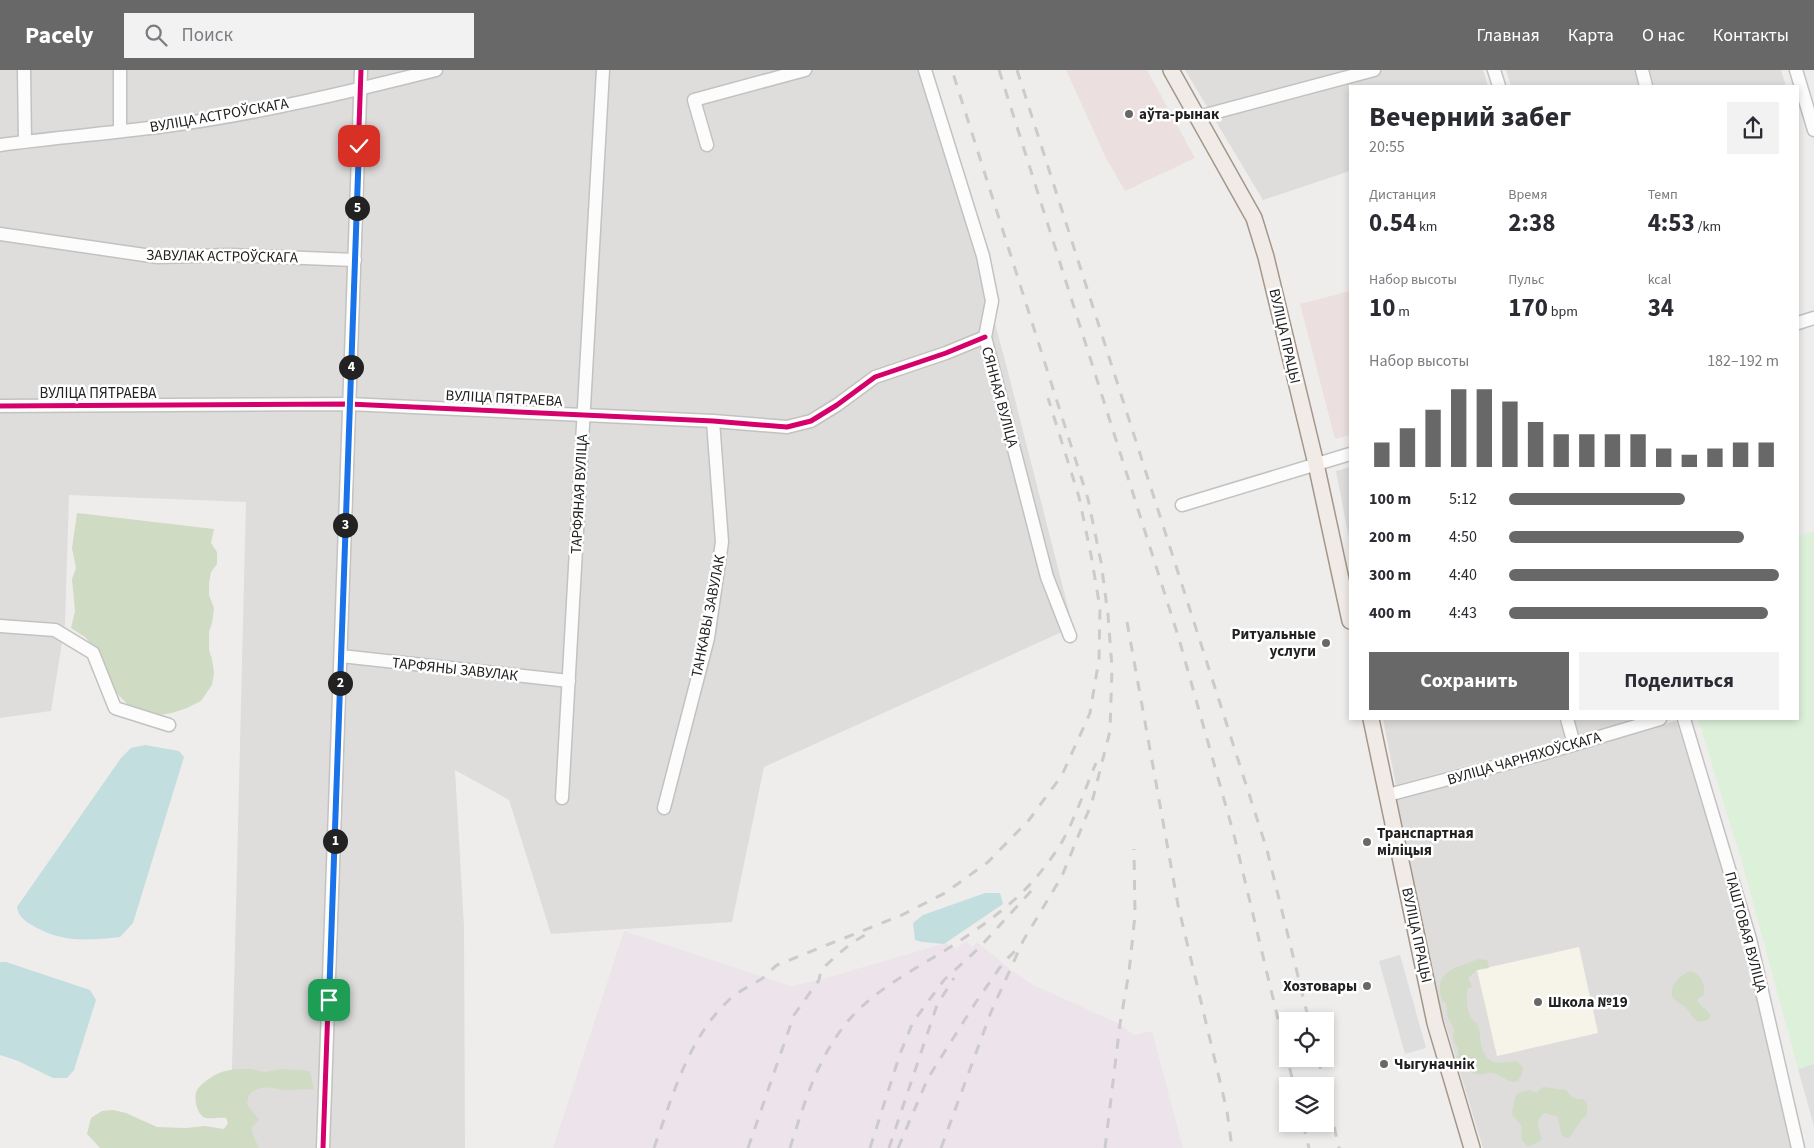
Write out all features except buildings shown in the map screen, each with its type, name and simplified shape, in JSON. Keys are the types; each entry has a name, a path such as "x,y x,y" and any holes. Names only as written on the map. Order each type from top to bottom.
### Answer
{"main road":[{"name":"ВУЛІЦА ПРАЦЫ","path":"1170,70 1254,218 1266,256 1316,464 1349,616"},
{"name":"ВУЛІЦА ПРАЦЫ","path":"1371,720 1435,1023 1472,1148"}],"street":[{"path":"24,70 25,141"},
{"path":"120,70 120,131"},
{"path":"323,1148 361,70"},
{"name":"ВУЛІЦА АСТРОЎСКАГА","path":"0,145 172,126 360,89 436,70"},
{"name":"ТАРФЯНАЯ ВУЛІЦА","path":"562,798 602,70"},
{"path":"707,145 694,100 805,70"},
{"name":"СЯННАЯ ВУЛІЦА","path":"925,70 983,256 992,301 985,337 1047,577 1070,636"},
{"path":"1198,117 1374,70"},
{"path":"1494,70 1499,85"},
{"path":"1642,70 1646,85"},
{"path":"1796,70 1814,130"},
{"name":"ЗАВУЛАК АСТРОЎСКАГА","path":"0,234 158,257 230,255 355,260"},
{"path":"1799,323 1814,318"},
{"name":"ВУЛІЦА ПЯТРАЕВА","path":"0,406 349,404 583,414 786,427 811,421 837,405 875,377 946,353 985,337"},
{"name":"ТАНКАВЫ ЗАВУЛАК","path":"664,808 708,638 722,542 713,421"},
{"path":"1182,505 1349,454"},
{"path":"0,626 54,630 70,639 93,653 115,708 169,725"},
{"name":"ТАРФЯНЫ ЗАВУЛАК","path":"341,656 569,681"},
{"path":"1567,720 1574,744"},
{"name":"ВУЛІЦА ЧАРНЯХОЎСКАГА","path":"1388,795 1657,720"},
{"name":"ПАШТОВАЯ ВУЛІЦА","path":"1684,720 1750,939 1798,1148"}],"shaded area":[{"path":"0,70 927,70 1008,372 1073,627 764,767 732,922 551,934 509,800 455,770 464,926 465,1148 230,1148 246,502 69,495 65,624 51,711 0,718"},
{"name":"аўта-рынак","path":"1066,70 1147,70 1195,158 1125,191 1106,158"},
{"path":"1185,70 1483,70 1488,85 1349,85 1349,171 1263,200"},
{"path":"1506,70 1781,70 1786,85 1511,85"},
{"path":"1349,291 1349,435 1335,439 1300,304"},
{"path":"1349,467 1349,539 1336,471"},
{"path":"1383,720 1634,720 1396,785"},
{"path":"1676,721 1748,943 1796,1148 1483,1148 1439,1003 1396,799"},
{"path":"624,931 791,986 819,980 946,943 956,949 966,941 972,947 977,942 1033,985 1120,1024 1134,1035 1152,1031 1183,1148 553,1148"},
{"name":"Школа №19","path":"1579,947 1598,1033 1497,1056 1477,970"},
{"path":"1400,955 1426,1048 1405,1054 1379,961"},
{"path":"1814,1064 1814,1126 1798,1069"}],"green space":[{"path":"77,513 214,529 211,543 217,552 217,564 211,572 209,583 209,595 214,608 209,632 209,650 214,673 212,685 201,701 187,708 160,715 132,709 111,687 93,646 85,637 71,628 75,611 72,579 76,568 72,548"},
{"path":"1814,531 1814,1064 1798,1069 1743,866 1698,720 1799,720 1799,536"},
{"path":"1478,959 1487,960 1489,968 1477,970 1468,978 1472,987 1468,988 1467,992 1469,1012 1478,1026 1481,1045 1486,1057 1493,1062 1517,1061 1523,1068 1521,1076 1514,1082 1498,1074 1471,1072 1461,1067 1454,1060 1458,1055 1458,1049 1453,1039 1454,1029 1448,1018 1446,1003 1442,1001 1441,982 1449,971"},
{"path":"1690,971 1697,974 1703,983 1704,995 1697,1001 1711,1015 1705,1021 1700,1022 1694,1019 1686,1008 1673,997 1672,993 1675,984"},
{"path":"250,1069 264,1072 283,1069 310,1071 314,1090 284,1090 265,1087 249,1094 247,1104 259,1120 252,1127 252,1133 259,1148 100,1148 87,1134 91,1118 102,1111 113,1110 126,1113 157,1127 186,1128 205,1126 224,1129 228,1123 226,1118 206,1118 200,1114 196,1102 197,1090 207,1080 219,1073"},
{"path":"1543,1087 1566,1090 1573,1098 1583,1099 1587,1106 1587,1115 1581,1120 1570,1137 1566,1138 1561,1134 1558,1117 1545,1113 1538,1122 1538,1129 1542,1140 1527,1146 1521,1139 1522,1127 1512,1115 1515,1098 1518,1093 1530,1090 1536,1093"}],"water":[{"path":"145,745 179,751 184,757 133,923 120,937 78,939 47,933 27,922 17,907 121,758 131,748"},
{"path":"985,893 1000,893 1003,904 944,944 915,940 913,923 923,915"},
{"path":"0,962 6,962 90,990 96,1000 74,1070 67,1078 53,1078 18,1061 0,1055"}],"railway":[{"path":"941,1148 991,1012 1023,941 1062,876 1092,802 1110,731 1112,668 1101,562 1088,499 952,70"},
{"path":"999,70 1179,639 1234,835 1292,1077"},
{"path":"1017,70 1267,850 1307,1012"},
{"path":"654,1148 683,1068 703,1031 715,1014 730,999 763,978 777,965 902,915 945,893 988,862 1029,820 1062,775 1090,713 1099,659 1100,608 1079,497 1048,398"},
{"path":"1127,622 1178,905 1227,1111 1232,1148"},
{"path":"790,1148 806,1098 820,1066 837,1035 848,1021 859,1009 884,989 974,931 1025,890 1046,865 1063,840 1096,763"},
{"path":"1105,1148 1135,915 1134,849"},
{"path":"870,1148 900,1054 913,1022 944,980 978,949 1032,890"},
{"path":"748,1148 794,1015 819,980 821,970 853,942 865,935"},
{"path":"898,1148 928,1078 976,1002 1003,963 1015,951"},
{"path":"889,1148 937,1005 954,978"},
{"path":"1320,1067 1323,1077"},
{"path":"1334,1127 1339,1148"},
{"path":"1305,1132 1309,1148"}],"cycle path":[{"path":"323,1148 361,70"},
{"path":"0,406 349,404 713,421 787,427 811,421 837,405 875,377 946,353 985,337"}],"place":[{"name":"аўта-рынак","path":"1129,114"},
{"name":"Ритуальные услуги","path":"1326,643"},
{"name":"Транспартная міліцыя","path":"1367,842"},
{"name":"Хозтовары","path":"1367,986"},
{"name":"Школа №19","path":"1538,1002"},
{"name":"Чыгуначнік","path":"1384,1064"}],"route":[{"path":"329,1000 359,146"}]}
